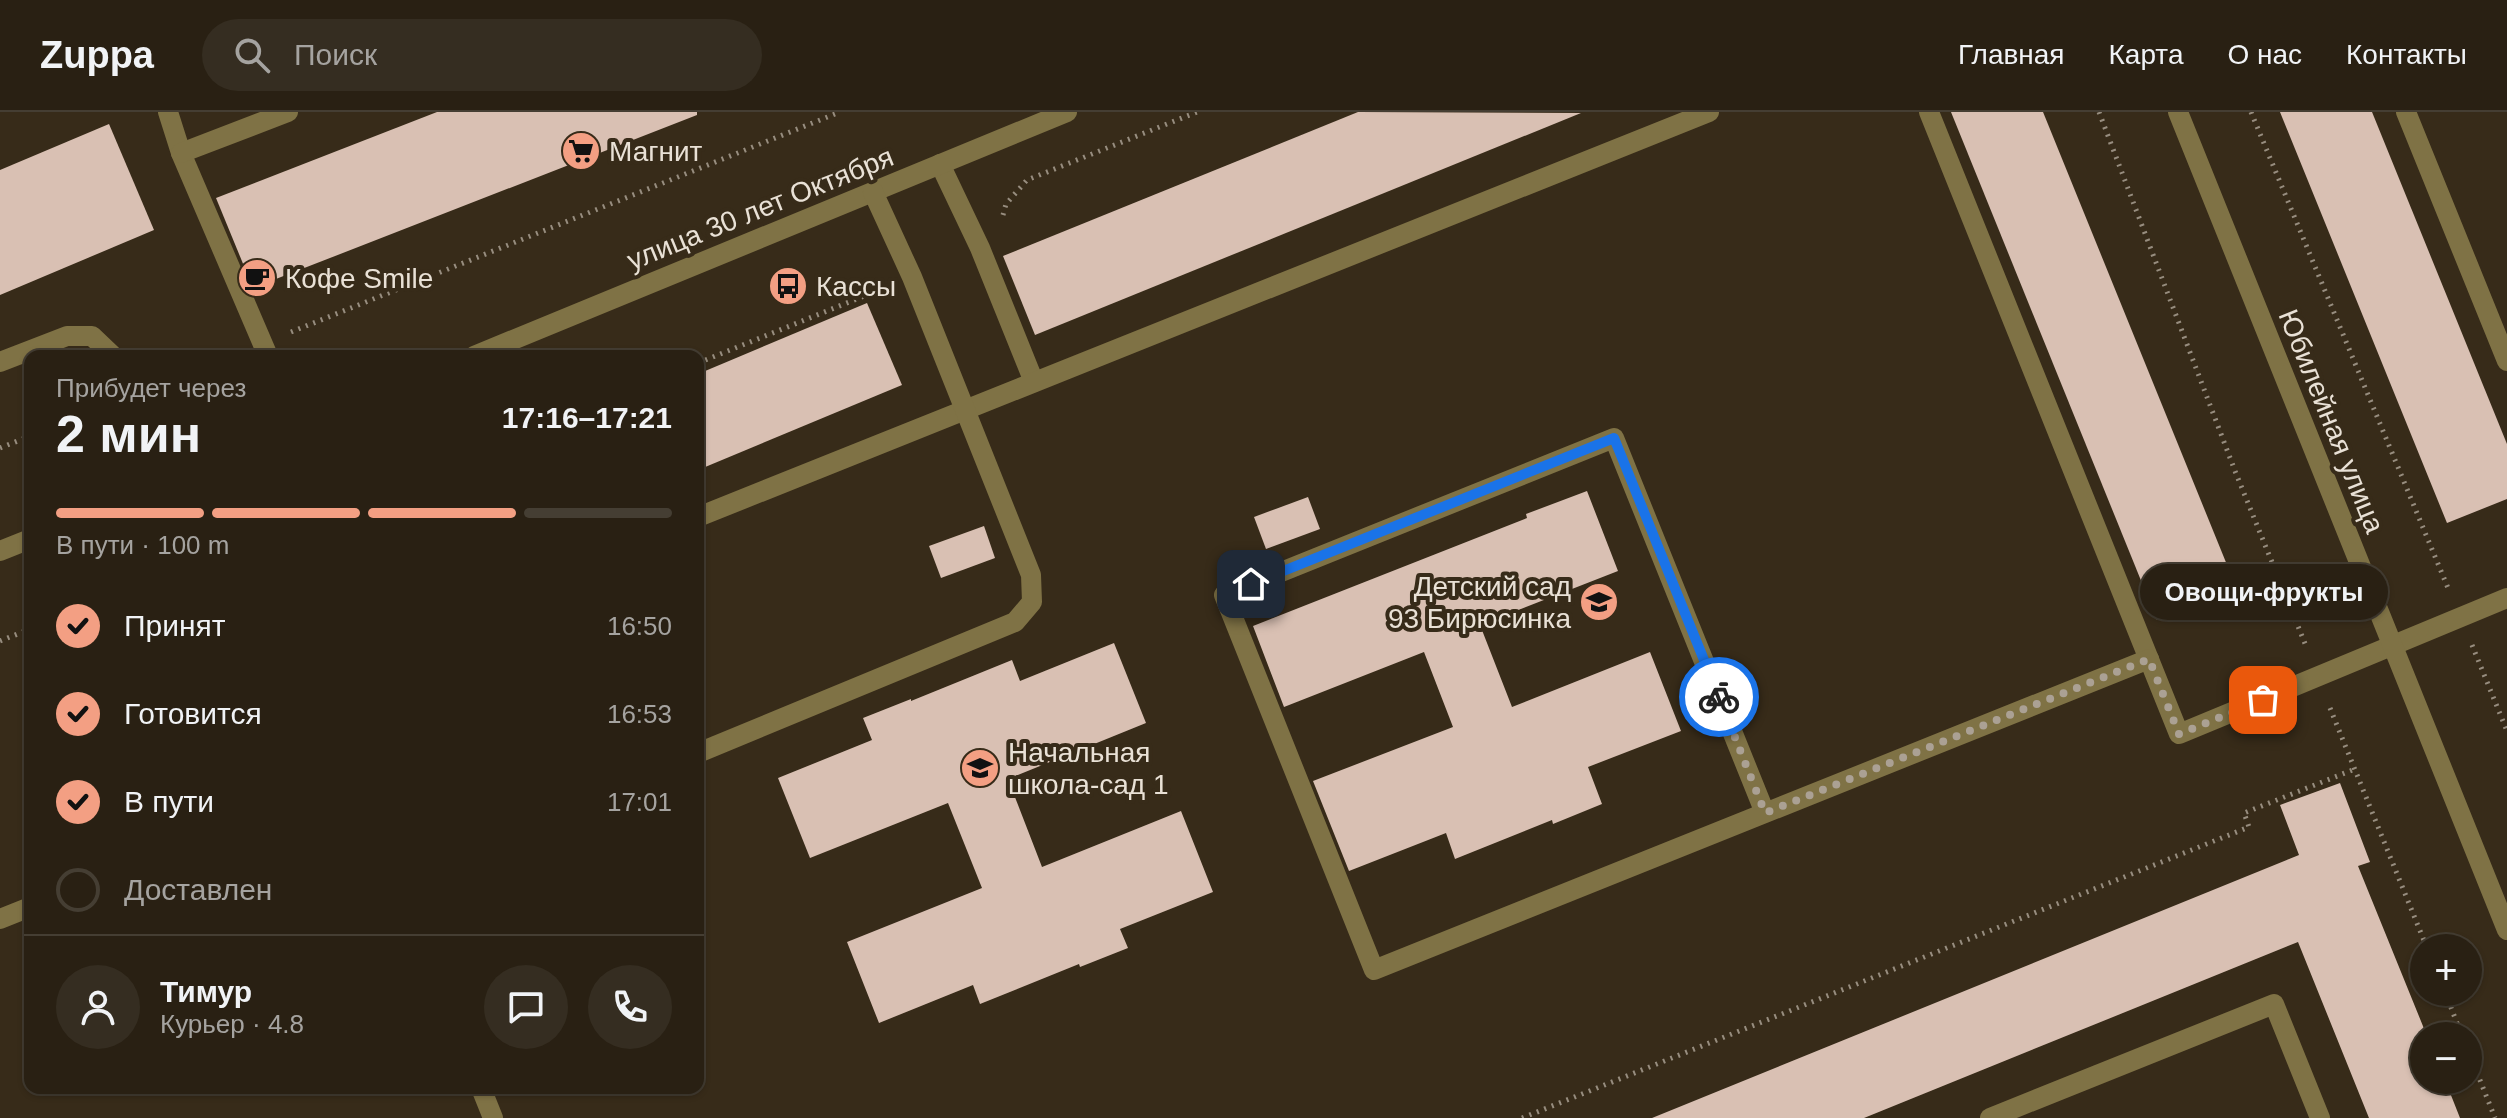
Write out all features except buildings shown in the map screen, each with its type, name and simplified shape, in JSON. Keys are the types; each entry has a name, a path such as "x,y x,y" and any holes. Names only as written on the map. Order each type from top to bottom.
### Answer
{"street":[{"path":"168,112 181,153 265,350"},
{"path":"181,153 288,112"},
{"name":"улица 30 лет Октября","path":"489,350 1067,112"},
{"path":"704,515 1709,112"},
{"path":"1929,112 2179,734 2507,598"},
{"name":"Юбилейная улица","path":"2178,112 2507,930"},
{"path":"2406,112 2507,361"},
{"path":"940,164 980,248 1034,382"},
{"path":"704,751 1015,622 1032,602 1031,575 912,277 873,192"},
{"path":"31,350 67,336 92,336 107,350"},
{"path":"0,362 24,353"},
{"path":"1765,813 1614,438 1224,595 1374,970 2149,659"},
{"path":"0,551 24,541"},
{"path":"0,919 24,909"},
{"path":"1990,1118 2274,1004 2320,1118"},
{"path":"483,1094 493,1118"}],"path":[{"path":"265,350 840,112"},
{"path":"2099,112 2235,471 2421,934"},
{"path":"2251,112 2450,593"},
{"path":"0,448 24,438"},
{"path":"0,641 24,631"},
{"path":"2468,637 2507,731"},
{"path":"1522,1118 2249,827 2244,813 2355,769"},
{"path":"2482,1085 2495,1118"}],"way so far":[{"path":"1719,697 1765,813 2149,659 2179,734 2263,700"}],"place":[{"name":"Магнит","path":"581,151"},
{"name":"Кофе Smile","path":"257,278"},
{"name":"Кассы","path":"788,286"},
{"name":"Детский сад 93 Бирюсинка","path":"1599,602"},
{"name":"Овощи-фрукты","path":"2263,700"},
{"name":"Начальная школа-сад 1","path":"980,768"}],"route":[{"path":"1251,584 1614,438 1719,697"}]}
